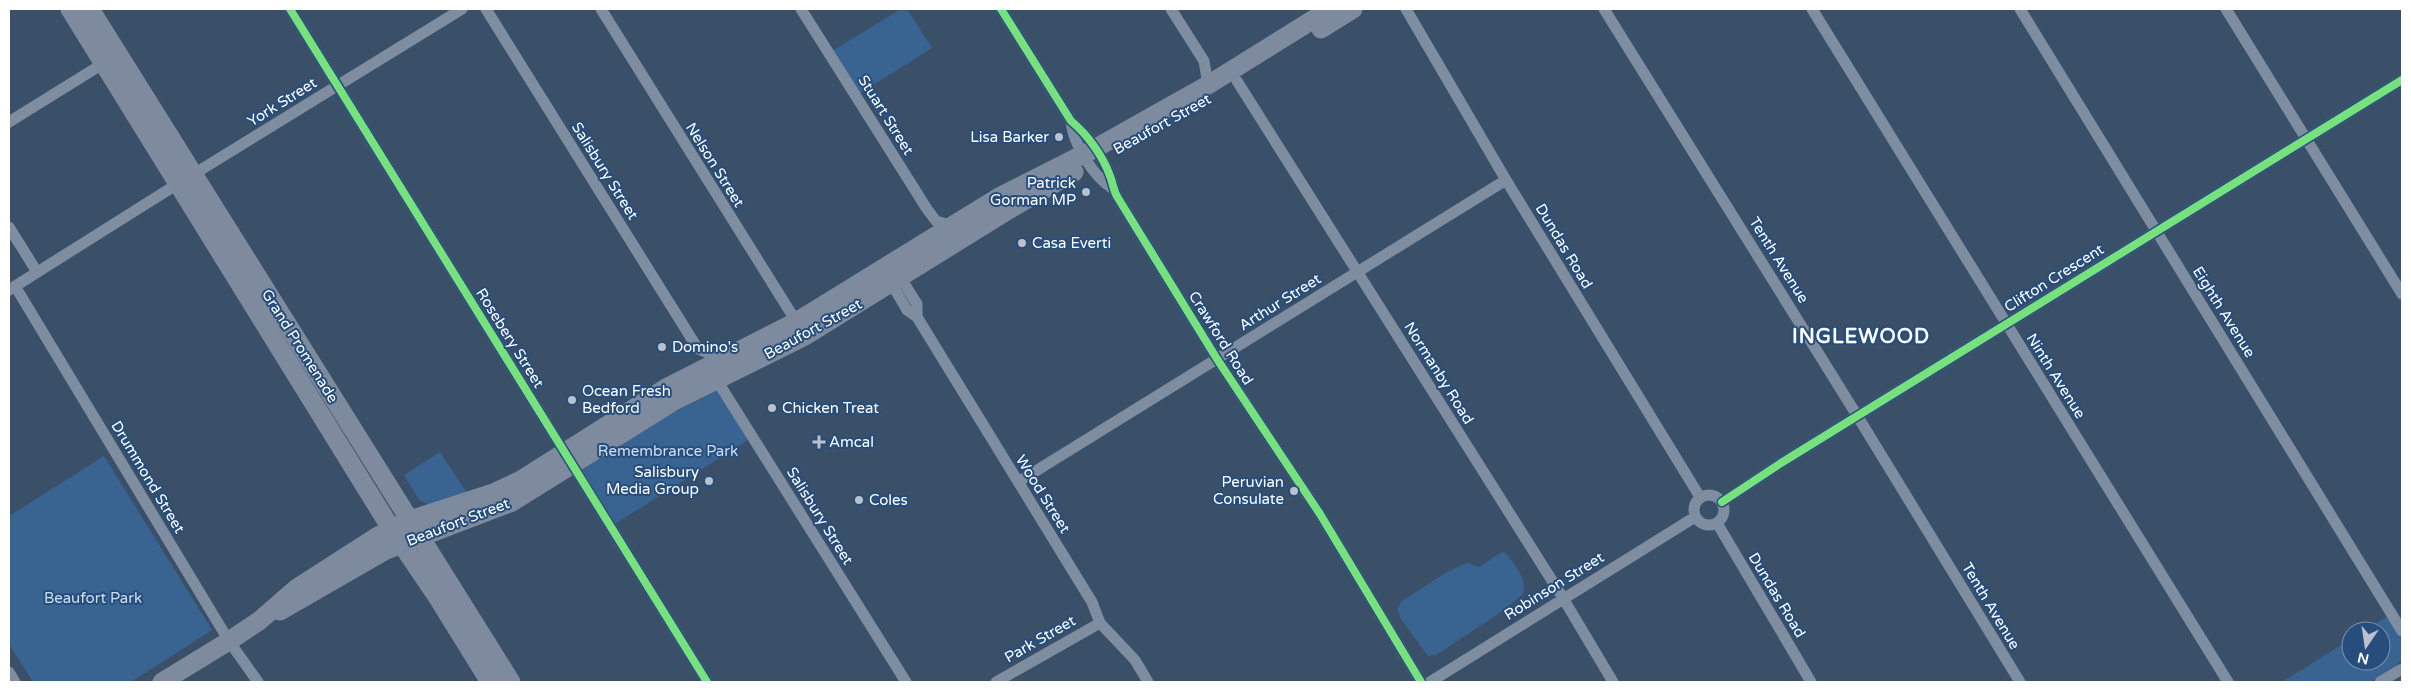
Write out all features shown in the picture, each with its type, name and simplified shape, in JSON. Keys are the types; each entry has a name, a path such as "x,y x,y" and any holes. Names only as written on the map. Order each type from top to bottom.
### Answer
{"main road":[{"name":"Grand Promenade","path":"70,9 104,63 186,178 415,528 511,682"},
{"name":"Grand Promenade","path":"90,9 186,178 396,537 490,682"},
{"name":"Beaufort Street","path":"891,273 944,224 1007,192 1092,156 1231,78 1330,12 1353,9"},
{"name":"Beaufort Street","path":"162,682 229,642 259,621 297,588 415,528 568,460 674,401 716,369 800,329 891,273 1010,209 1092,156 1208,86 1231,78"},
{"name":"Beaufort Street","path":"415,528 488,512 512,502 636,407 691,375 716,369"},
{"path":"297,588 305,575 372,529 380,509"},
{"path":"437,565 437,552 444,538 488,512"},
{"name":"Beaufort Street","path":"259,621 294,606 386,550 396,537"}],"street":[{"name":"Rosebery Street","path":"290,9 707,682"},
{"name":"York Street","path":"12,288 186,178 462,9"},
{"name":"Salisbury Street","path":"486,9 698,349"},
{"name":"Nelson Street","path":"601,9 800,329"},
{"name":"Stuart Street","path":"802,9 944,224"},
{"name":"Crawford Road","path":"1001,9 1071,121 1081,129 1092,156 1111,176 1112,188 1218,359 1320,514 1421,682"},
{"path":"1171,9 1204,61 1208,86"},
{"name":"Dundas Road","path":"1406,9 1506,180 1700,497"},
{"name":"Tenth Avenue","path":"1604,9 1858,417 2020,682"},
{"name":"Ninth Avenue","path":"1812,9 2228,682"},
{"name":"Eighth Avenue","path":"2020,9 2402,631"},
{"path":"2226,9 2402,294"},
{"path":"1204,61 1231,78"},
{"path":"9,122 104,63"},
{"name":"Normanby Road","path":"1231,78 1357,272 1563,598 1613,682"},
{"name":"Clifton Crescent","path":"1722,502 2402,80"},
{"name":"Arthur Street","path":"1018,482 1506,180"},
{"path":"9,227 37,272"},
{"name":"Wood Street","path":"891,273 917,304 917,317 1092,602 1100,623 1135,660 1148,682"},
{"name":"Drummond Street","path":"12,288 229,642 258,682"},
{"path":"698,349 716,369"},
{"path":"691,375 697,364 698,349"},
{"name":"Salisbury Street","path":"716,369 906,682"},
{"path":"1710,494 1722,502 1724,513 1716,523 1704,524 1695,517 1694,506 1700,497 1710,494"},
{"name":"Robinson Street","path":"1430,682 1695,517"},
{"name":"Dundas Road","path":"1716,523 1811,682"},
{"name":"Park Street","path":"996,682 1100,623"},
{"path":"2380,682 2402,669"},
{"path":"9,672 15,682"}],"green space":[{"path":"901,9 907,9 932,48 856,96 829,53"},
{"name":"Remembrance Park","path":"721,388 753,437 610,527 577,473 651,424"},
{"path":"440,452 467,493 430,505 419,500 404,475"},
{"name":"Beaufort Park","path":"104,456 212,630 131,682 33,682 9,644 9,516"},
{"path":"1502,552 1506,553 1522,577 1523,594 1501,612 1436,655 1428,656 1401,619 1397,609 1402,601 1449,571 1467,563 1479,567"},
{"path":"2388,616 2391,621 2380,621"},
{"path":"2391,621 2402,640 2402,659 2391,670"},
{"path":"2341,645 2341,671 2389,671 2370,682 2282,682"}],"cycle path":[{"path":"290,9 707,682"},
{"path":"1001,9 1071,121 1083,132 1099,153 1107,168 1118,198 1217,359 1320,514 1421,682"},
{"path":"1722,502 1781,463 2402,80"}],"place":[{"name":"Lisa Barker","path":"1059,137"},
{"name":"Patrick Gorman MP","path":"1086,192"},
{"name":"Casa Everti","path":"1022,243"},
{"name":"Domino's","path":"662,347"},
{"name":"Ocean Fresh Bedford","path":"572,400"},
{"name":"Chicken Treat","path":"772,408"},
{"name":"Amcal","path":"819,442"},
{"name":"Salisbury Media Group","path":"709,481"},
{"name":"Peruvian Consulate","path":"1294,491"},
{"name":"Coles","path":"859,500"}],"district":[{"name":"INGLEWOOD","path":"1861,336"}]}
